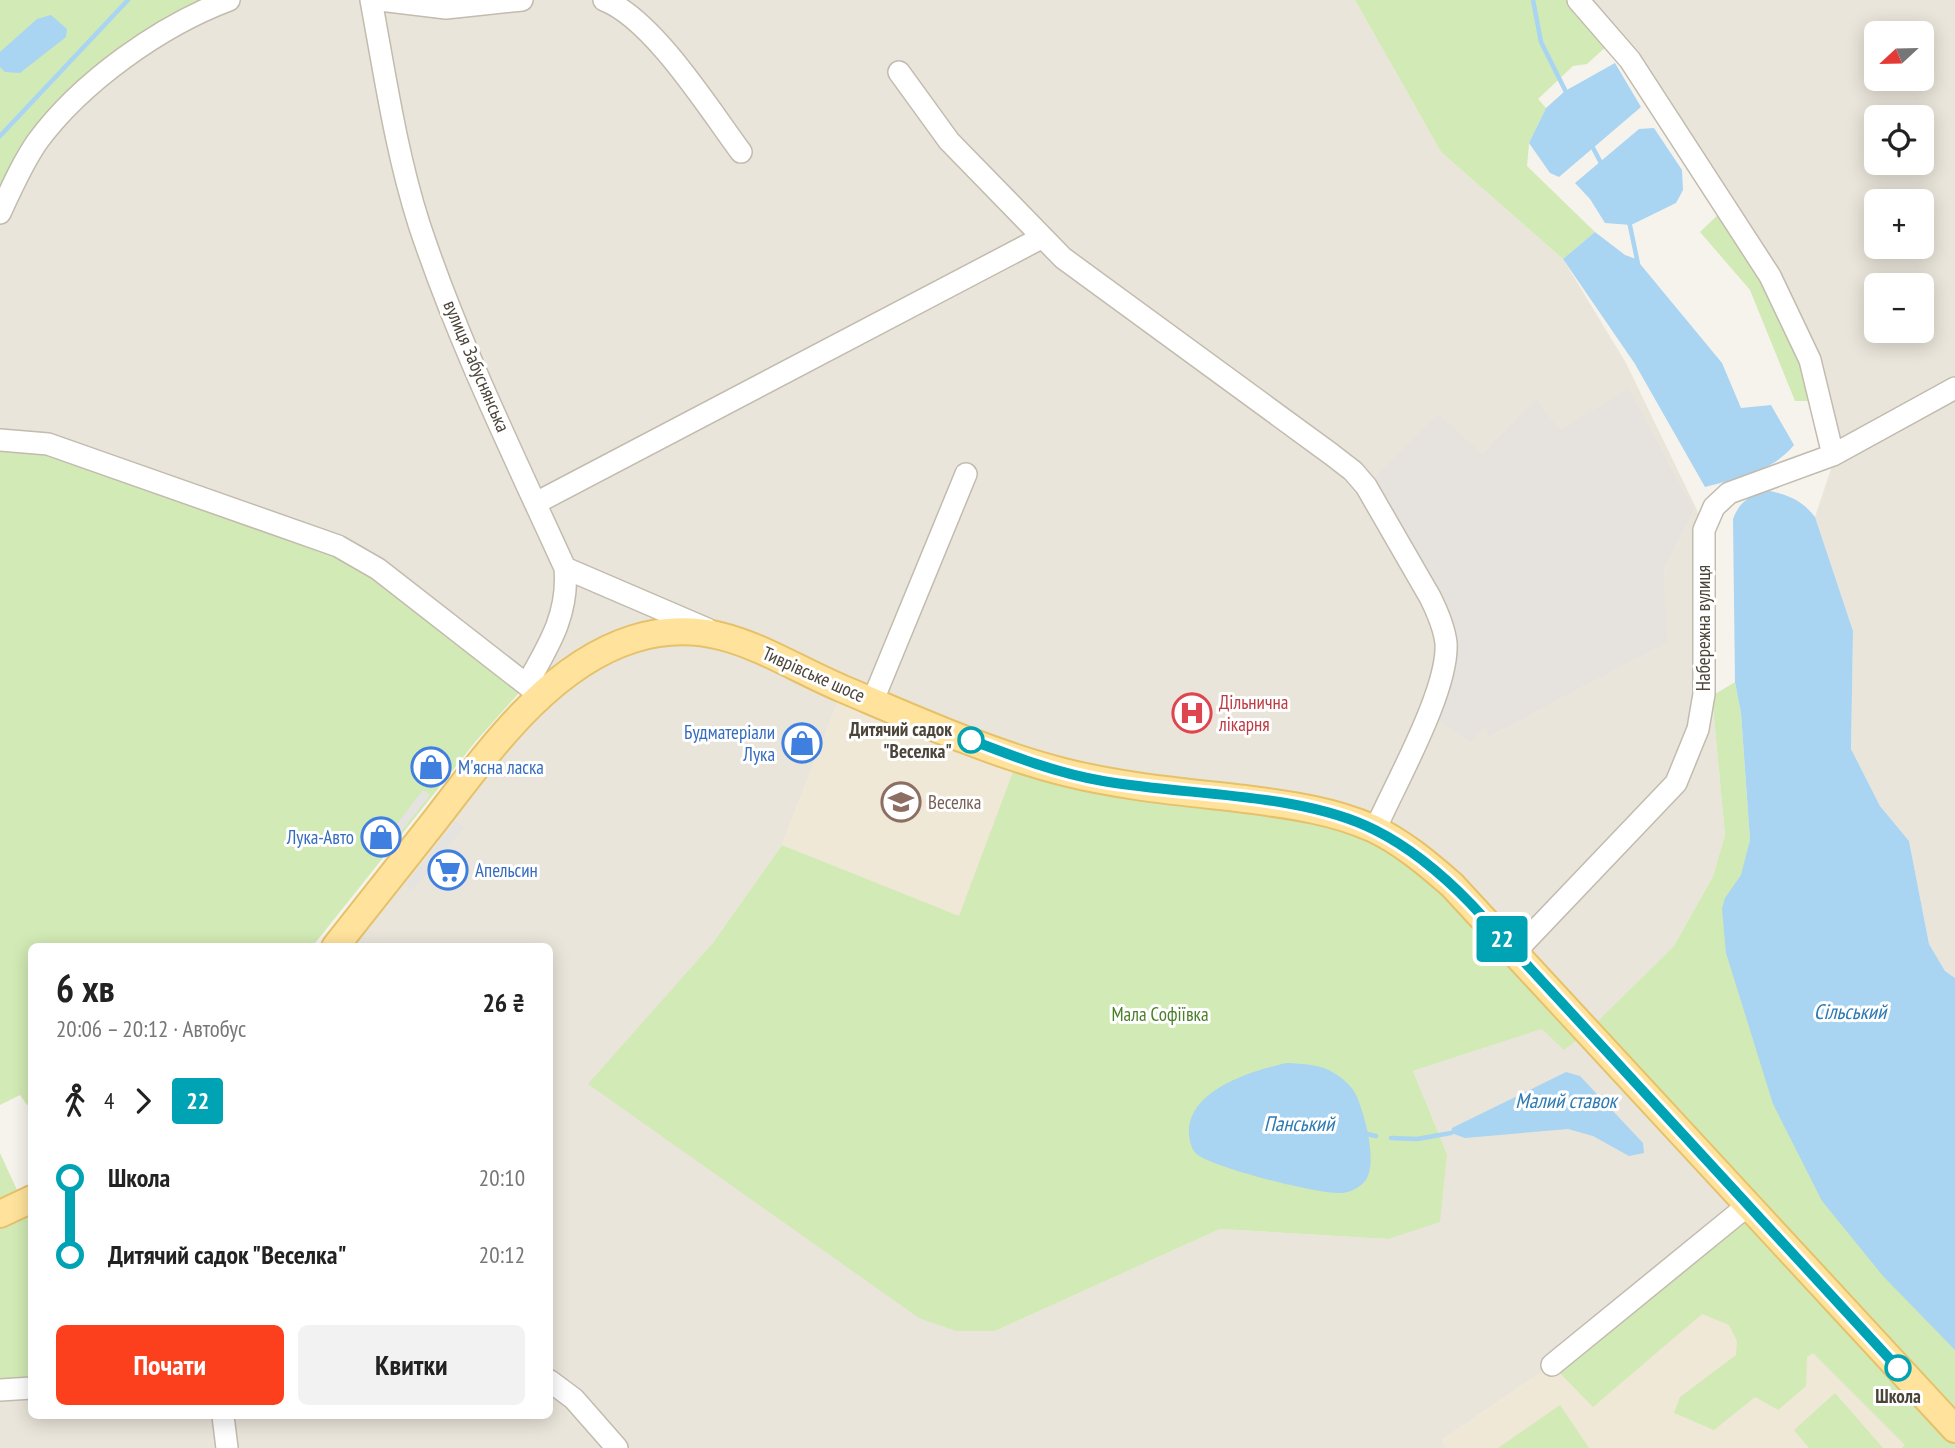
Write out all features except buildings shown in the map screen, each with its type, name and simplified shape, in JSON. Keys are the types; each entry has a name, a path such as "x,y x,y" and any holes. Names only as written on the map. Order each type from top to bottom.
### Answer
{"main road":[{"name":"Тиврівське шосе","path":"338,943 478,766 534,690 629,640 670,631 715,632 873,700 1018,758 1062,772 1104,781 1310,808 1375,830 1422,860 1447,880 1955,1429"},
{"path":"0,1214 28,1201"}],"street":[{"path":"0,213 37,143 78,96 130,55 229,0"},
{"name":"вулиця Забуснянська","path":"370,0 403,168 420,225 471,355 565,568"},
{"path":"380,0 446,8 522,0"},
{"path":"604,0 625,11 640,25 676,66 741,152"},
{"path":"1578,0 1630,60 1770,276 1810,360 1833,454"},
{"path":"899,72 949,141 1041,238 1089,280 1353,471 1366,486 1430,597 1443,629 1445,658 1428,712 1375,830"},
{"path":"536,503 1041,238"},
{"name":"Набережна вулиця","path":"1514,953 1676,783 1698,729 1704,694 1704,530 1714,508 1729,493 1833,454 1955,388"},
{"path":"0,440 48,444 338,546 378,569 534,690 562,618 566,600 565,568 715,632"},
{"path":"873,700 966,474"},
{"path":"1552,1365 1747,1206"},
{"path":"553,1383 574,1399 617,1448"},
{"path":"0,1390 28,1388"},
{"path":"223,1419 227,1448"}],"shaded area":[{"path":"229,0 1355,0 1441,152 1563,259 1626,363 1697,510 1706,558 1712,696 1725,835 1713,876 1674,946 1589,1031 1747,1206 1552,1365 1442,1440 1446,1448 0,1448 0,1390 28,1388 28,1419 553,1419 553,943 338,943 541,697 0,440 0,213 78,96","holes":["1536,400 1560,432 1694,511 1664,569 1666,642 1489,737 1438,613 1482,454","843,689 1104,781 1589,1031 1542,1029 1413,1071 1447,1154 1388,1239 1220,1229 995,1331 712,944 782,845"]},
{"path":"1574,0 1955,0 1955,978 1945,971 1929,944 1909,841 1880,806 1851,749 1853,631 1815,517 1832,466 1822,401 1754,249"},
{"path":"1628,388 1694,511 1664,569 1667,642 1489,737 1484,728 1470,741 1428,712 1446,644 1366,486 1438,414 1482,454 1536,399 1560,431"},
{"name":"Веселка","path":"843,689 1018,758 959,917 782,845"},
{"path":"423,790 430,795 382,856 376,851"},
{"path":"456,821 464,827 413,890 406,884"},
{"path":"1747,1206 1955,1429 1955,1448 1446,1448 1442,1440 1552,1365"}],"green space":[{"path":"0,0 229,0 78,96 0,213"},
{"path":"1355,0 1574,0 1609,44 1587,64 1573,66 1538,99 1546,108 1529,143 1527,166 1595,232 1563,259 1441,152"},
{"path":"1725,208 1822,401 1795,401 1750,290 1700,232"},
{"path":"0,440 318,537 527,684 476,741 315,943 28,943 28,1104 20,1095 0,1105"},
{"name":"Мала Софіївка","path":"1735,682 1741,713 1750,840 1747,859 1955,1331 1955,1448 1902,1448 1905,1445 1813,1353 1807,1357 1806,1386 1778,1410 1755,1397 1714,1430 1674,1413 1680,1397 1736,1355 1737,1341 1729,1325 1702,1314 1593,1407 1552,1365 1747,1206 1589,1031 1564,1050 1542,1029 1413,1071 1447,1154 1440,1222 1388,1239 1220,1229 995,1331 956,1331 919,1318 588,1084 712,944 782,845 959,916 1018,758 1375,830 1589,1030 1674,946 1713,876 1725,835 1712,696"},
{"path":"0,1153 23,1203 28,1201 28,1388 0,1390"},
{"path":"1835,1393 1883,1448 1809,1448 1794,1430"},
{"path":"1560,1405 1589,1448 1498,1448"}],"water":[{"path":"51,15 67,29 66,37 20,73 5,72 0,67 0,52 37,19"},
{"path":"1615,63 1641,107 1559,177 1550,173 1529,143 1546,108 1565,91"},
{"path":"1654,128 1682,170 1683,190 1676,203 1631,225 1605,223 1590,199 1575,183 1639,129"},
{"path":"1595,232 1625,255 1636,259 1722,363 1741,408 1771,405 1794,445 1785,454 1753,473 1705,487 1635,364 1563,259"},
{"name":"Сільський","path":"1764,490 1793,498 1815,517 1853,631 1851,749 1880,806 1909,841 1929,944 1945,971 1955,978 1955,1350 1883,1276 1822,1201 1773,1104 1726,953 1722,909 1725,898 1741,875 1750,840 1741,713 1735,682 1733,519 1745,501"},
{"name":"Панський","path":"1287,1063 1329,1070 1354,1092 1367,1128 1371,1156 1367,1178 1354,1189 1344,1193 1330,1192 1268,1180 1208,1160 1192,1148 1189,1131 1192,1116 1212,1093 1242,1077"},
{"name":"Малий ставок","path":"1566,1072 1580,1076 1643,1143 1644,1153 1629,1156 1593,1136 1568,1129 1465,1138 1451,1133 1452,1128"}],"waterway":[{"path":"0,136 128,0"},
{"path":"1533,0 1541,42 1567,94"},
{"path":"1592,146 1601,163"},
{"path":"1629,221 1638,264"},
{"path":"1391,1138 1417,1139 1451,1133"},
{"path":"1367,1134 1376,1136"}],"bus line":[{"name":"22","path":"971,740 1039,765 1104,781 1328,812 1375,830 1400,844 1452,885 1471,904 1898,1368"}],"place":[{"name":"Дільнична лікарня","path":"1192,713"},
{"name":"Дитячий садок \"Веселка\"","path":"971,740"},
{"name":"Будматеріали Лука","path":"802,743"},
{"name":"М'ясна ласка","path":"431,767"},
{"name":"Веселка","path":"901,802"},
{"name":"Лука-Авто","path":"381,837"},
{"name":"Апельсин","path":"448,870"},
{"name":"Школа","path":"1898,1368"}]}
